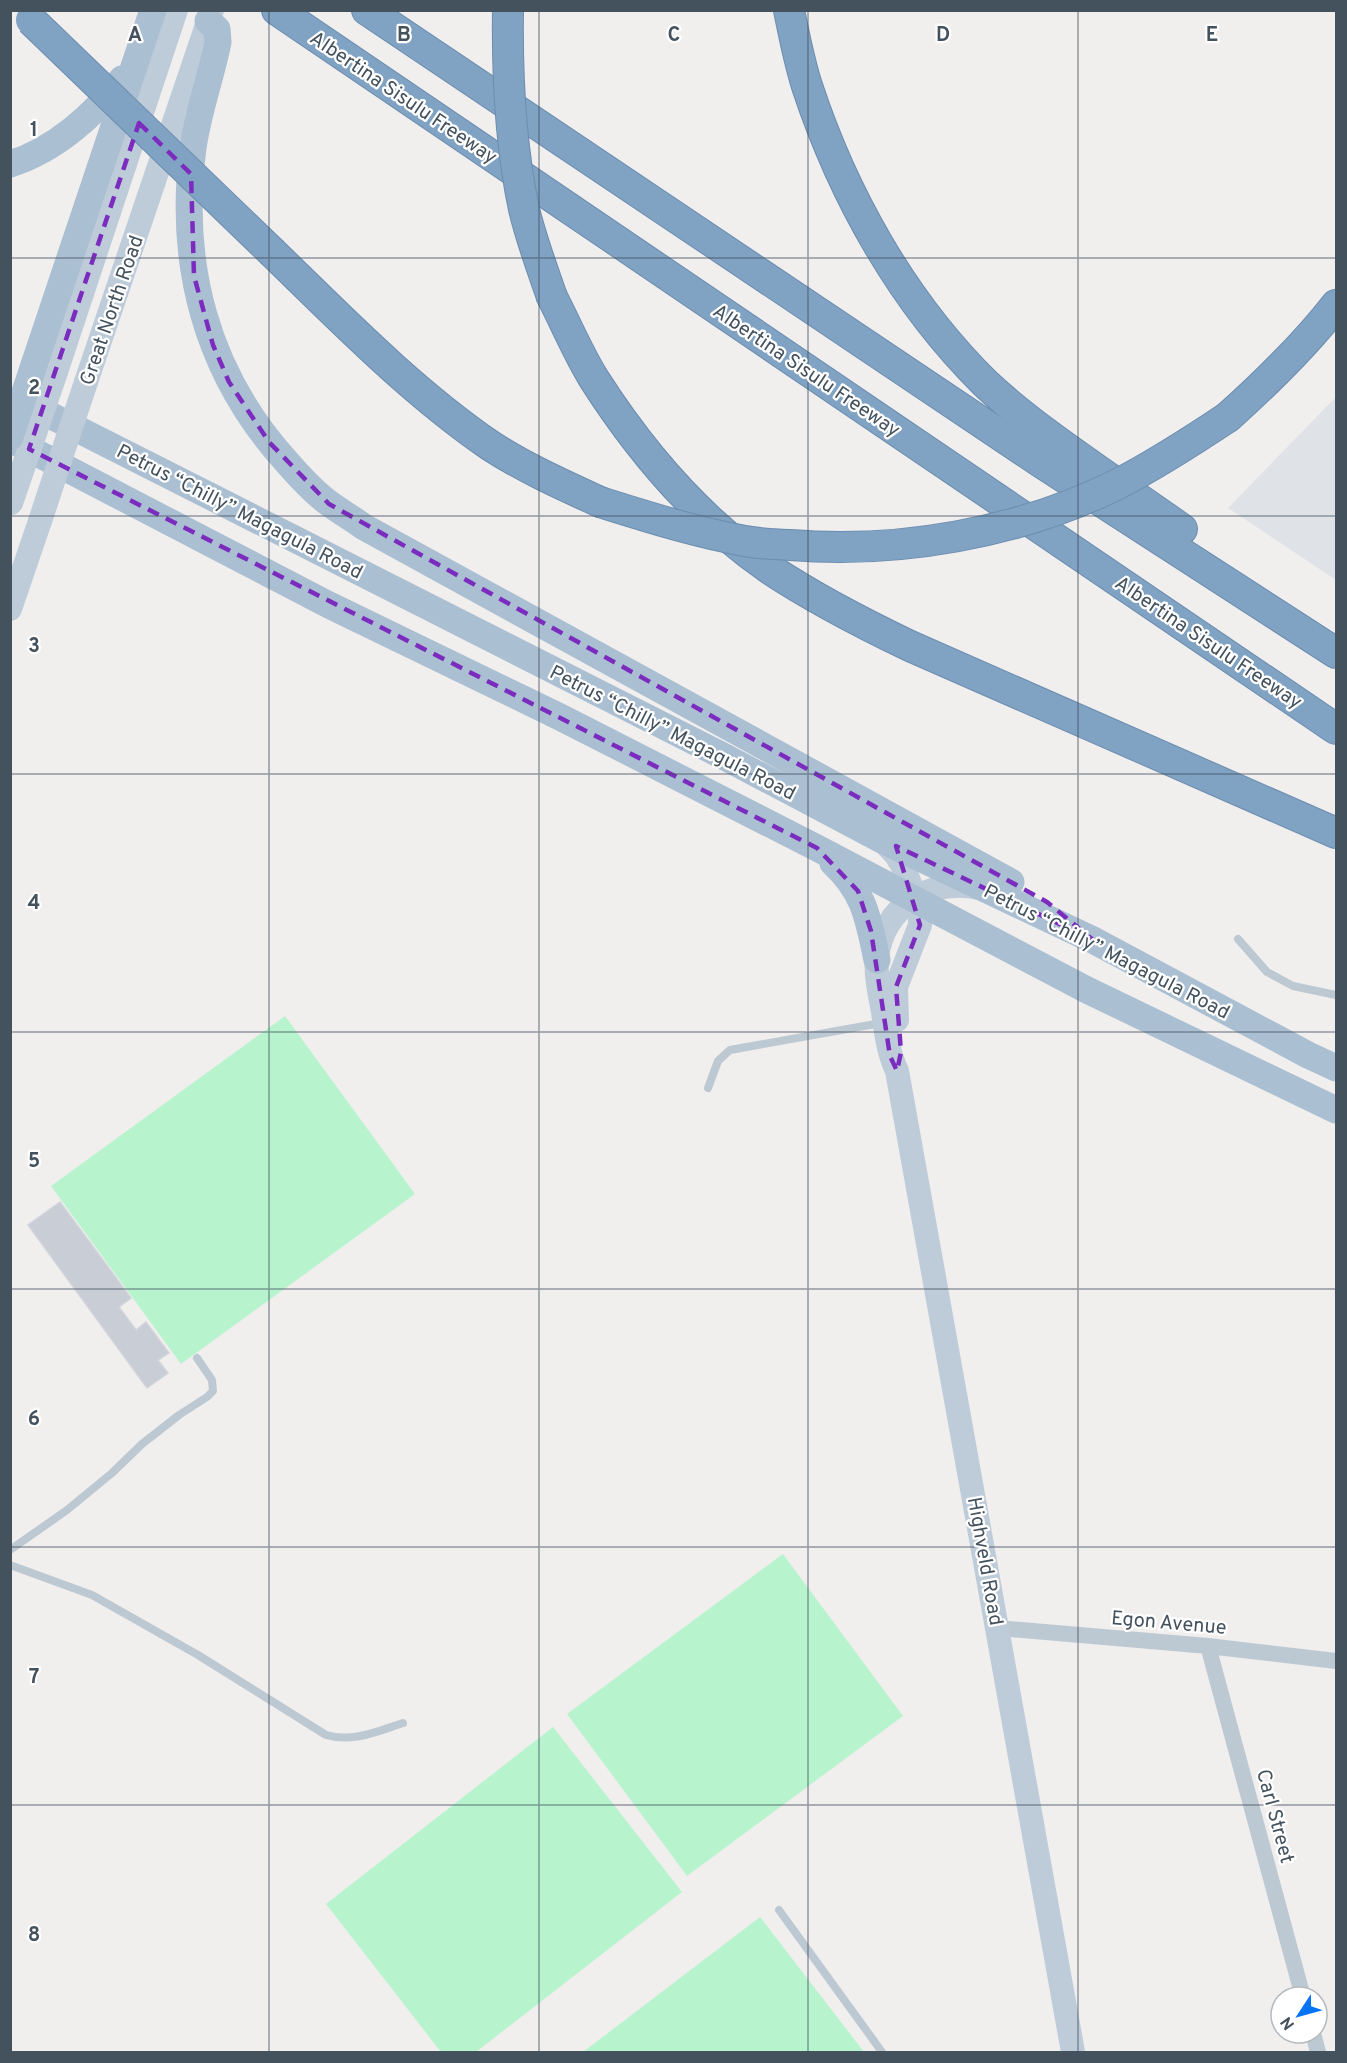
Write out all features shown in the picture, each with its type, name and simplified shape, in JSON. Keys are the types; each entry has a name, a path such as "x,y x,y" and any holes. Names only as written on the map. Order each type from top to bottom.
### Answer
{"highway":[{"name":"Albertina Sisulu Freeway","path":"277,10 1336,729"},
{"path":"367,10 1042,463 1327,647"},
{"path":"508,10 507,78 513,143 524,209 552,297 593,377 629,430 653,461 696,506 768,568 852,619 1336,833"},
{"path":"789,10 806,83 844,180 891,266 955,351 986,383 1064,448 1287,601 1327,647"},
{"path":"26,15 367,344 433,401 492,446 548,478 600,502 668,523 746,541 822,548 874,547 929,541 1000,527 1069,505 1115,485 1180,449 1228,417 1276,373 1317,330 1336,305"}],"main road":[{"path":"10,438 45,367 153,10"},
{"path":"210,15 217,29 219,42 193,146 189,207 194,276 213,345 229,382 269,442 298,475 329,504 364,527 1047,902 1061,911 1093,940"},
{"path":"10,164 44,149 76,127 108,96 138,57"},
{"name":"Petrus “Chilly” Magagula Road","path":"10,395 882,840 1093,940 1336,1068"},
{"name":"Petrus “Chilly” Magagula Road","path":"10,438 329,604 560,717 915,898 1087,990 1336,1110"},
{"path":"10,448 80,476"},
{"path":"817,849 847,876 858,891 877,960"}],"street":[{"name":"Great North Road","path":"11,504 45,367 176,10"},
{"name":"Great North Road","path":"10,609 210,15"},
{"name":"Highveld Road","path":"882,840 896,855 905,870 920,911 920,925 896,987 901,1052 897,1071"},
{"name":"Highveld Road","path":"990,890 952,884 930,890 915,898 895,913 888,924 879,945 877,960 890,1056 897,1071 1073,2052"},
{"name":"Egon Avenue","path":"998,1628 1208,1646 1336,1661"},
{"name":"Carl Street","path":"1208,1646 1300,1985"}],"lane":[{"path":"1238,939 1267,972 1293,986 1336,995"},
{"path":"708,1088 718,1061 730,1050 885,1022"},
{"path":"10,1550 67,1510 178,1415 207,1397 213,1390 212,1380 197,1358"},
{"path":"10,1565 92,1595 198,1655 326,1735 351,1738 403,1724"},
{"path":"778,1910 882,2052"}],"highlighted area":[{"path":"139,123 191,174 194,276 213,345 229,382 269,442 329,504 1047,902 1093,940 896,846 920,925 896,987 901,1052 897,1071 890,1056 871,931 858,891 817,848 29,449"}],"shaded area":[{"path":"1336,397 1336,580 1228,508"}],"green space":[{"path":"285,1016 415,1194 181,1364 51,1186"},
{"path":"783,1554 903,1716 687,1876 567,1714"},
{"path":"553,1727 682,1892 476,2052 441,2052 326,1904"},
{"path":"760,1917 864,2052 583,2052"}],"building":[{"path":"60,1202 131,1298 119,1307 136,1330 146,1322 169,1353 158,1360 168,1373 147,1388 28,1225"}]}
